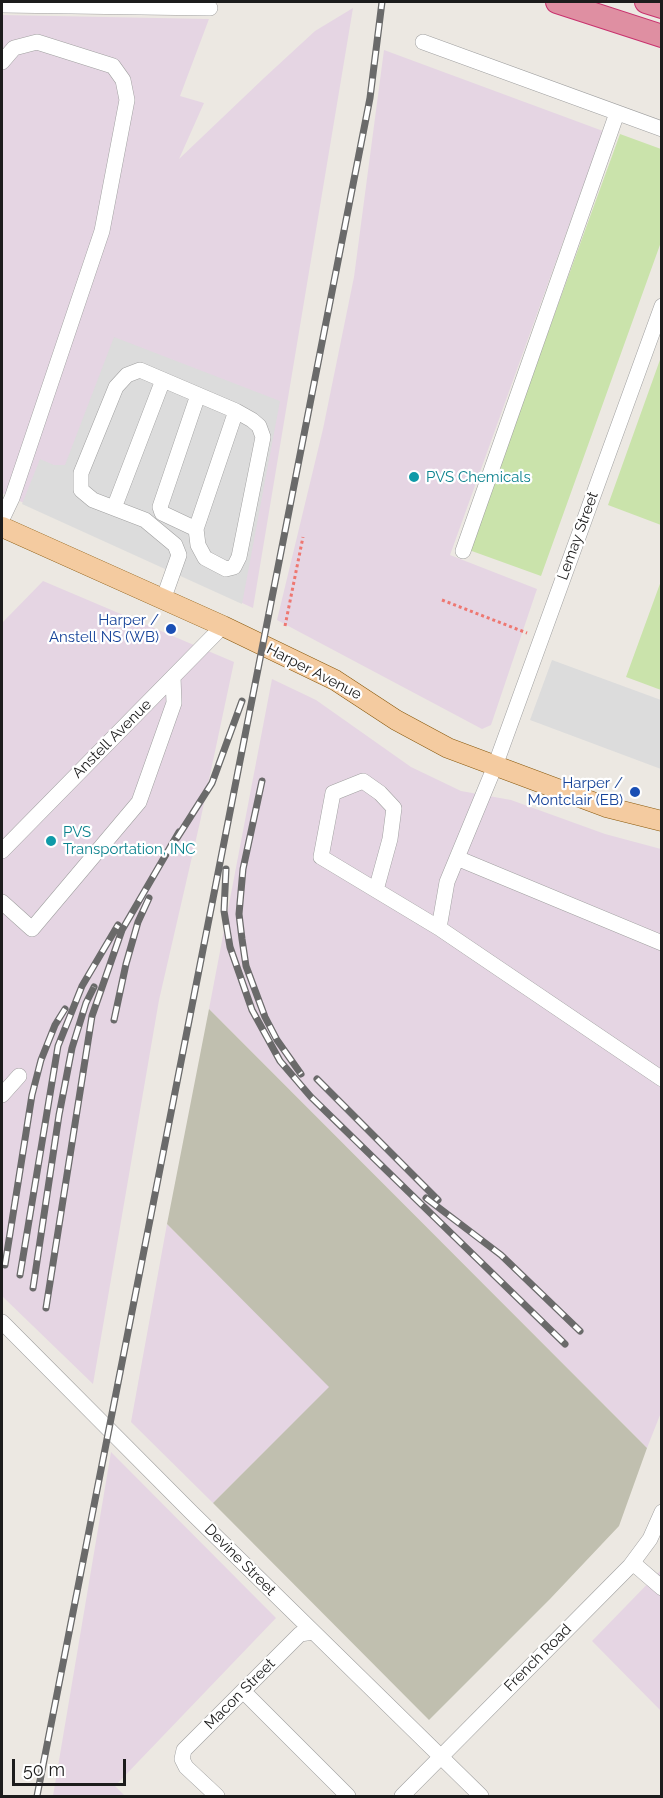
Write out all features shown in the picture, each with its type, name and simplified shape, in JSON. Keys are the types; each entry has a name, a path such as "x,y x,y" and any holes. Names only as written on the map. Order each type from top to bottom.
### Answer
{"highway":[{"path":"557,2 662,36"},
{"path":"646,2 662,7"}],"main road":[{"name":"Harper Avenue","path":"2,527 223,626 335,680 425,737 448,748 606,807 662,821"}],"street":[{"path":"2,4 210,8"},
{"path":"2,62 14,48 37,42 113,66 123,80 127,100 102,231 12,498 2,519"},
{"path":"423,42 662,129"},
{"path":"463,551 611,110"},
{"name":"Lemay Street","path":"439,928 447,882 495,766 662,306"},
{"path":"164,600 179,555 175,545 145,520 93,500 81,490 81,473 116,387 128,375 140,370 236,411 259,426 263,437 239,557 234,567 226,569 205,558 198,545 196,529 236,411"},
{"path":"114,508 163,380"},
{"path":"196,529 162,513 160,507 198,395"},
{"name":"Anstell Avenue","path":"2,851 223,626"},
{"path":"2,902 32,929 140,802 174,703 172,677"},
{"path":"376,890 390,839 394,808 381,793 363,781 333,793 321,857 439,928 662,1079"},
{"path":"457,858 662,944"},
{"path":"2,1095 19,1076"},
{"name":"Devine Street","path":"2,1322 481,1797"},
{"name":"French Road","path":"402,1797 633,1563 650,1539 662,1512"},
{"path":"633,1563 662,1588"},
{"name":"Macon Street","path":"217,1797 186,1767 182,1759 184,1750 300,1634 313,1632"},
{"path":"243,1691 348,1797"}],"path":[{"path":"285,626 303,537"},
{"path":"442,600 527,633"}],"shaded area":[{"path":"353,8 253,608 2,493 2,15 209,19 180,96 204,103 179,159 315,31"},
{"name":"PVS Chemicals","path":"384,50 603,131 450,555 537,589 491,725 482,729 277,620 323,429 354,277"},
{"path":"114,337 280,401 242,604 22,504 40,459 54,465 65,465"},
{"path":"43,581 234,662 159,1000 93,1384 2,1296 2,623"},
{"path":"552,660 661,700 661,769 530,720"},
{"path":"272,679 316,700 411,767 461,791 511,800 605,834 661,849 662,1410 647,1448 209,1009"},
{"path":"209,1009 647,1448 619,1526 429,1720 213,1503 329,1387 167,1224"},
{"path":"167,1224 330,1387 213,1503 131,1422"},
{"path":"111,1452 276,1618 115,1786 125,1796 53,1796"},
{"path":"661,1570 661,1711 592,1641"}],"green space":[{"path":"620,134 661,149 661,242 541,576 469,550"},
{"path":"661,357 661,525 608,505"},
{"path":"661,581 661,690 626,677"}],"railway":[{"path":"37,1796 370,98 382,2"},
{"path":"177,838 212,783 242,701"},
{"path":"262,781 243,869 239,914 242,939 246,966 265,1017 277,1040 301,1074"},
{"path":"46,1308 92,1016 122,930 179,832"},
{"path":"226,869 224,911 230,947 252,1010 280,1061 311,1097 565,1344"},
{"path":"114,1020 138,922 149,898"},
{"path":"20,1275 58,1046 82,986 118,925"},
{"path":"33,1288 59,1115 72,1048 86,1003 94,987"},
{"path":"5,1265 32,1095 41,1060 55,1025 65,1009"},
{"path":"317,1079 438,1200"},
{"path":"426,1198 501,1255 580,1331"}],"place":[{"name":"PVS Chemicals","path":"414,477"},
{"name":"Harper / Anstell NS (WB)","path":"171,629"},
{"name":"Harper / Montclair (EB)","path":"635,792"},
{"name":"PVS Transportation, INC","path":"51,841"}]}
